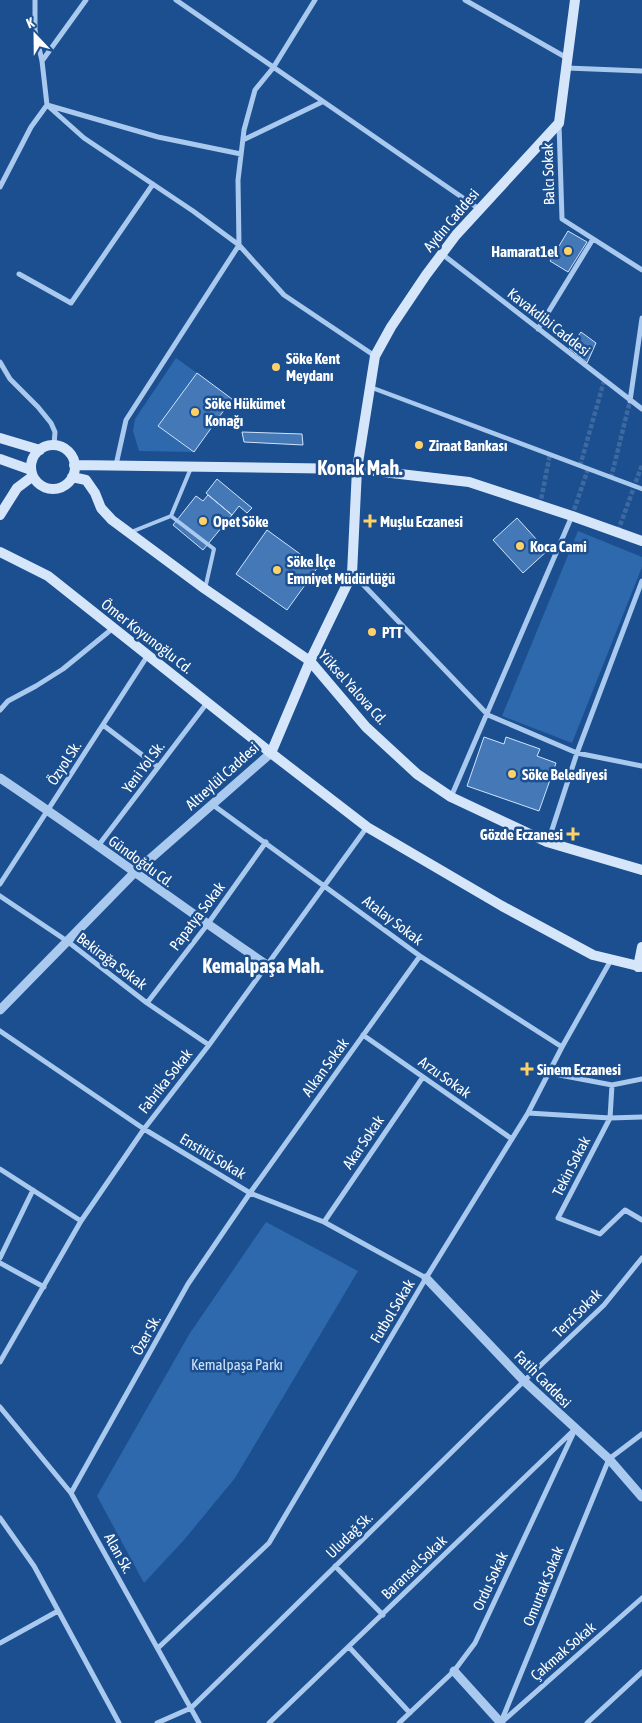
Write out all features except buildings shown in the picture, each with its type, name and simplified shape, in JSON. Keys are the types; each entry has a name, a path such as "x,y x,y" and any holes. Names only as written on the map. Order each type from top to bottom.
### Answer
{"main road":[{"path":"559,124 575,0"},
{"name":"Aydın Caddesi","path":"357,469 376,356 390,327 442,254 478,209 559,124"},
{"path":"0,438 40,450"},
{"path":"54,445 62,447 68,452 74,465 72,477 62,487 49,489 36,482 32,473 32,458 40,450 54,445"},
{"path":"0,459 32,473"},
{"path":"74,465 357,469 469,482 642,541"},
{"name":"Altıeylül Caddesi","path":"271,754 310,661 352,574 357,469"},
{"path":"0,515 18,488 32,473"},
{"name":"Yüksel Yalova Cd.","path":"72,477 86,480 95,493 101,508 112,520 205,589 310,661 366,727 417,774 451,797 548,842 642,870"},
{"name":"Ömer Koyunoğlu Cd.","path":"0,552 48,576 271,754 367,827 502,906 593,954 640,967"},
{"path":"640,967 642,947"}],"street":[{"path":"35,0 35,30 42,61 47,105 84,138 193,211 239,245 284,295 376,356"},
{"path":"42,61 86,0"},
{"path":"176,0 478,209"},
{"path":"116,466 126,420 239,245 238,180 243,140 255,90 273,68 315,0"},
{"path":"465,0 567,63 642,71"},
{"path":"243,140 322,102"},
{"path":"47,105 158,137 241,154"},
{"path":"0,187 31,126 47,105"},
{"name":"Balcı Sokak","path":"559,124 562,219 642,270"},
{"path":"19,274 71,303 153,184"},
{"path":"538,329 593,239"},
{"name":"Kavakdibi Caddesi","path":"442,254 630,402 642,409"},
{"path":"630,402 642,318"},
{"path":"0,362 10,379 51,423 55,432 54,445"},
{"path":"370,387 642,489"},
{"path":"451,797 488,715 572,516"},
{"path":"352,574 488,715 577,753 642,766"},
{"path":"548,842 577,753 642,581"},
{"path":"0,710 8,701 63,669 112,628"},
{"name":"Özyol Sk.","path":"0,884 148,655"},
{"name":"Yeni Yol Sk.","path":"98,846 207,703"},
{"path":"103,725 158,767"},
{"name":"Altıeylül Caddesi","path":"0,1010 134,873 271,754"},
{"name":"Gündoğdu Cd.","path":"0,778 48,810 207,925 267,965"},
{"name":"Atalay Sokak","path":"213,805 420,956 562,1047"},
{"name":"Fabrika Sokak","path":"0,1362 81,1221 144,1129 210,1045 367,827"},
{"name":"Papatya Sokak","path":"147,1003 207,925 266,842"},
{"name":"Bekirağa Sokak","path":"0,896 67,942 147,1003 210,1045"},
{"name":"Alkan Sokak","path":"250,1193 420,956"},
{"name":"Futbol Sokak","path":"158,1648 270,1542 426,1278 528,1113 562,1047 611,960"},
{"name":"Enstitü Sokak","path":"0,1031 144,1129 250,1193 324,1222 426,1278"},
{"name":"Arzu Sokak","path":"363,1035 512,1139"},
{"path":"549,1073 612,1085 642,1079"},
{"name":"Akar Sokak","path":"324,1222 424,1077"},
{"path":"610,1118 612,1085"},
{"path":"528,1113 610,1118 642,1117"},
{"name":"Tekin Sokak","path":"610,1118 558,1218 600,1234 625,1210 642,1220"},
{"path":"0,1169 81,1221"},
{"path":"0,1258 33,1190"},
{"name":"Özer Sk.","path":"71,1493 188,1284 250,1193"},
{"name":"Terzi Sokak","path":"524,1381 604,1305 642,1258"},
{"path":"0,1263 44,1286"},
{"name":"Fatih Caddesi","path":"426,1278 524,1381 608,1459 642,1497"},
{"name":"Uludağ Sk.","path":"191,1708 524,1381"},
{"name":"Alan Sk.","path":"0,1406 71,1493 199,1723"},
{"name":"Baransel Sokak","path":"269,1723 575,1429"},
{"name":"Ordu Sokak","path":"399,1723 454,1671 475,1643 575,1429"},
{"path":"608,1459 642,1434"},
{"name":"Omurtak Sokak","path":"501,1723 608,1459"},
{"path":"0,1518 34,1566 119,1723"},
{"path":"335,1566 383,1615"},
{"name":"Çakmak Sokak","path":"501,1723 642,1598"},
{"path":"0,1643 58,1611"},
{"path":"349,1647 410,1713"},
{"path":"454,1671 501,1723"},
{"path":"587,1723 642,1672"},
{"path":"157,1723 191,1708"}],"lane":[{"path":"130,533 171,516 192,466"},
{"path":"171,516 214,549 205,589"}],"green space":[{"path":"176,358 197,373 158,426 194,452 139,451 133,431 135,419"},
{"path":"578,531 642,557 642,567 572,743 502,716"},
{"name":"Kemalpaşa Parkı","path":"266,1222 358,1271 235,1478 184,1540 144,1583 97,1496 190,1333"}],"tunnel":[{"path":"580,466 604,381"},
{"path":"611,478 630,401"},
{"path":"540,505 550,454"},
{"path":"618,531 642,465"},
{"path":"572,516 588,469"}],"place":[{"name":"Hamarat1el","path":"568,251"},
{"name":"Söke Kent Meydanı","path":"276,367"},
{"name":"Söke Hükümet Konağı","path":"195,412"},
{"name":"Ziraat Bankası","path":"419,445"},
{"name":"Opet Söke","path":"203,521"},
{"name":"Muşlu Eczanesi","path":"370,521"},
{"name":"Koca Cami","path":"520,546"},
{"name":"Söke İlçe Emniyet Müdürlüğü","path":"277,570"},
{"name":"PTT","path":"372,632"},
{"name":"Söke Belediyesi","path":"512,774"},
{"name":"Gözde Eczanesi","path":"573,834"},
{"name":"Sinem Eczanesi","path":"527,1069"}],"district":[{"name":"Konak Mah.","path":"360,467"},
{"name":"Kemalpaşa Mah.","path":"263,965"}]}
